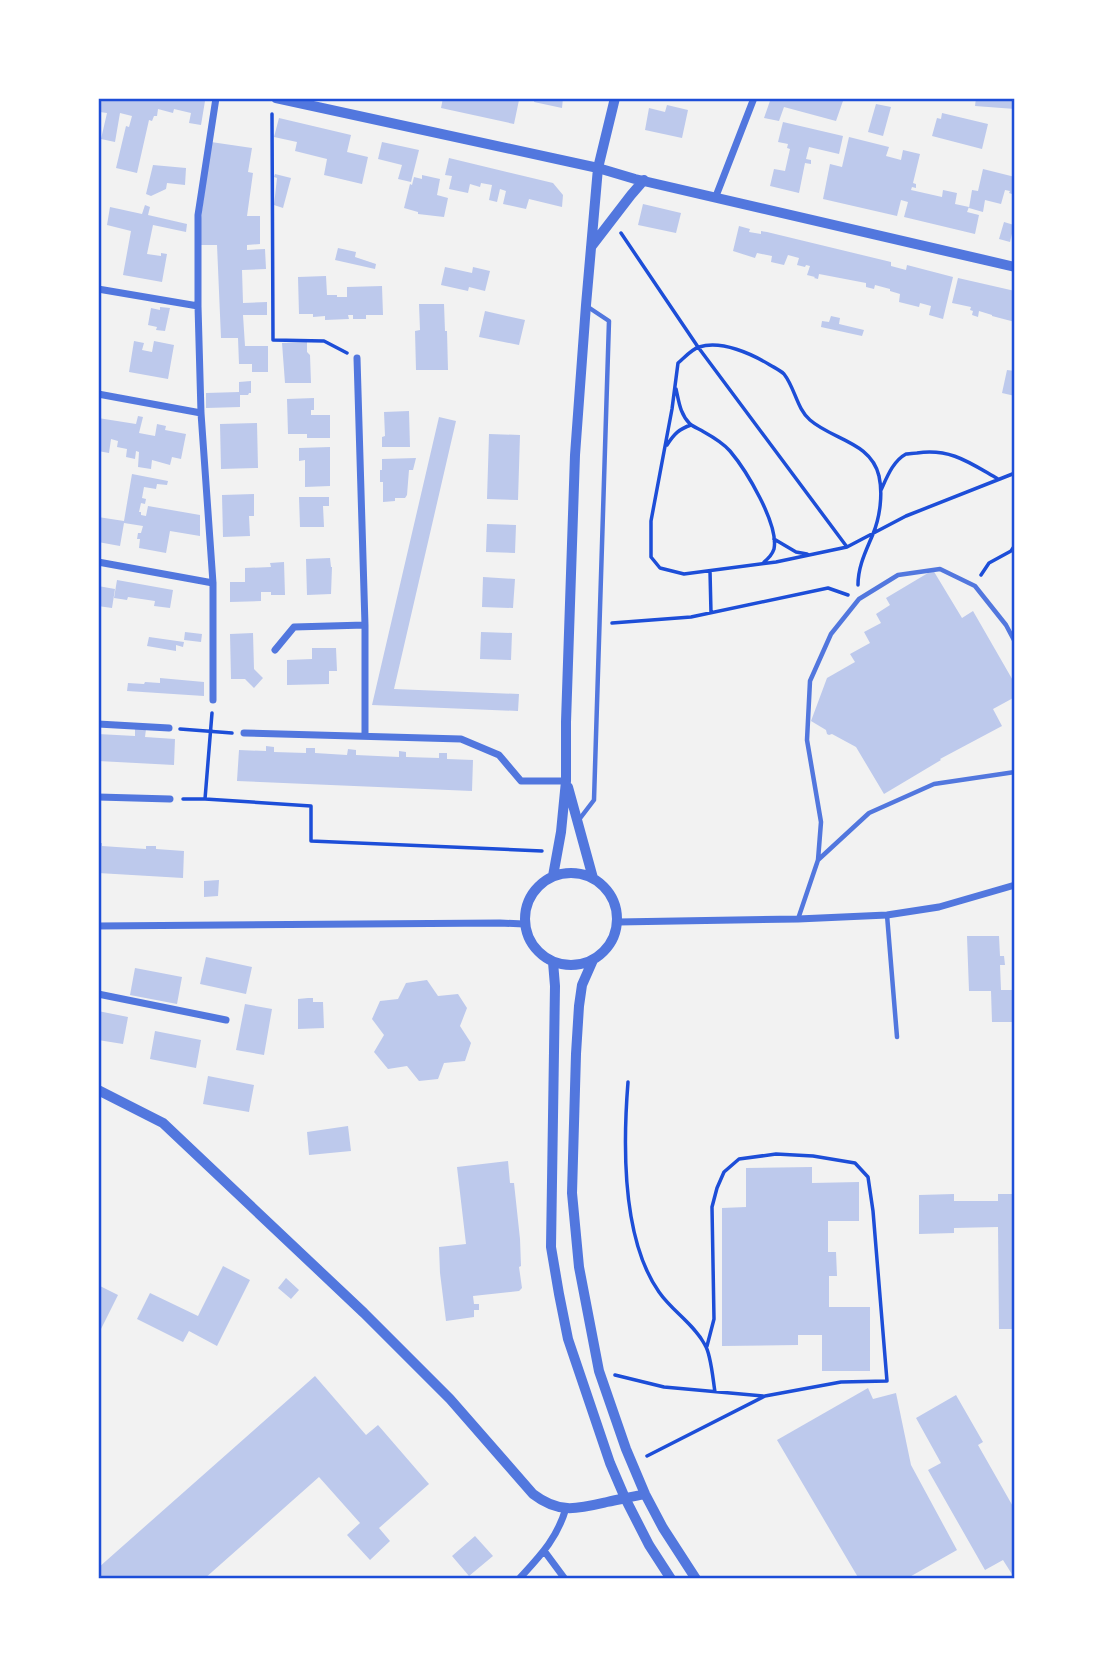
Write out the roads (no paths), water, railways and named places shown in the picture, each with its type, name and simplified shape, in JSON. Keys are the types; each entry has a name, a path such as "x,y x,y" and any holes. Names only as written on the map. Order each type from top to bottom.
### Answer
{"street":[{"path":"213,700 213,583 201,413 198,215 216,98"},
{"path":"277,98 716,196 1015,267"},
{"path":"553,876 566,781 575,455 586,305 598,169 615,98"},
{"path":"716,196 754,98"},
{"path":"591,247 644,180"},
{"path":"98,289 198,306"},
{"path":"357,358 365,625 365,736"},
{"path":"98,394 201,413"},
{"path":"98,562 213,583"},
{"path":"275,650 294,627 365,625"},
{"path":"98,724 169,728"},
{"path":"244,733 461,739 499,755 521,781 566,781"},
{"path":"566,781 593,878"},
{"path":"98,797 170,799"},
{"path":"573,872 593,878 607,889 615,904 618,922 616,933 603,953 593,960 580,965 553,962 534,947 524,925 525,909 531,895 540,883 553,876 573,872"},
{"path":"618,922 887,915 939,907 1015,886"},
{"path":"98,926 524,925"},
{"path":"593,960 582,985 575,1067 572,1193 579,1267 599,1371 632,1463 663,1528 696,1579"},
{"path":"553,962 555,986 551,1247 568,1339 606,1452 625,1498 649,1545 671,1579"},
{"path":"98,995 226,1020"},
{"path":"98,1090 163,1123 364,1313 450,1399 533,1494 560,1508 576,1509 645,1494"},
{"path":"519,1579 545,1552 562,1524 566,1508"},
{"path":"545,1552 565,1579"}],"lane":[{"path":"577,821 594,800 609,321 586,305"},
{"path":"798,919 818,860 821,822 807,740 810,681 831,634 859,598 898,575 940,569 975,586 1006,625 1015,642"},
{"path":"818,860 869,813 934,784 1015,772"},
{"path":"887,915 897,1037"}]}
